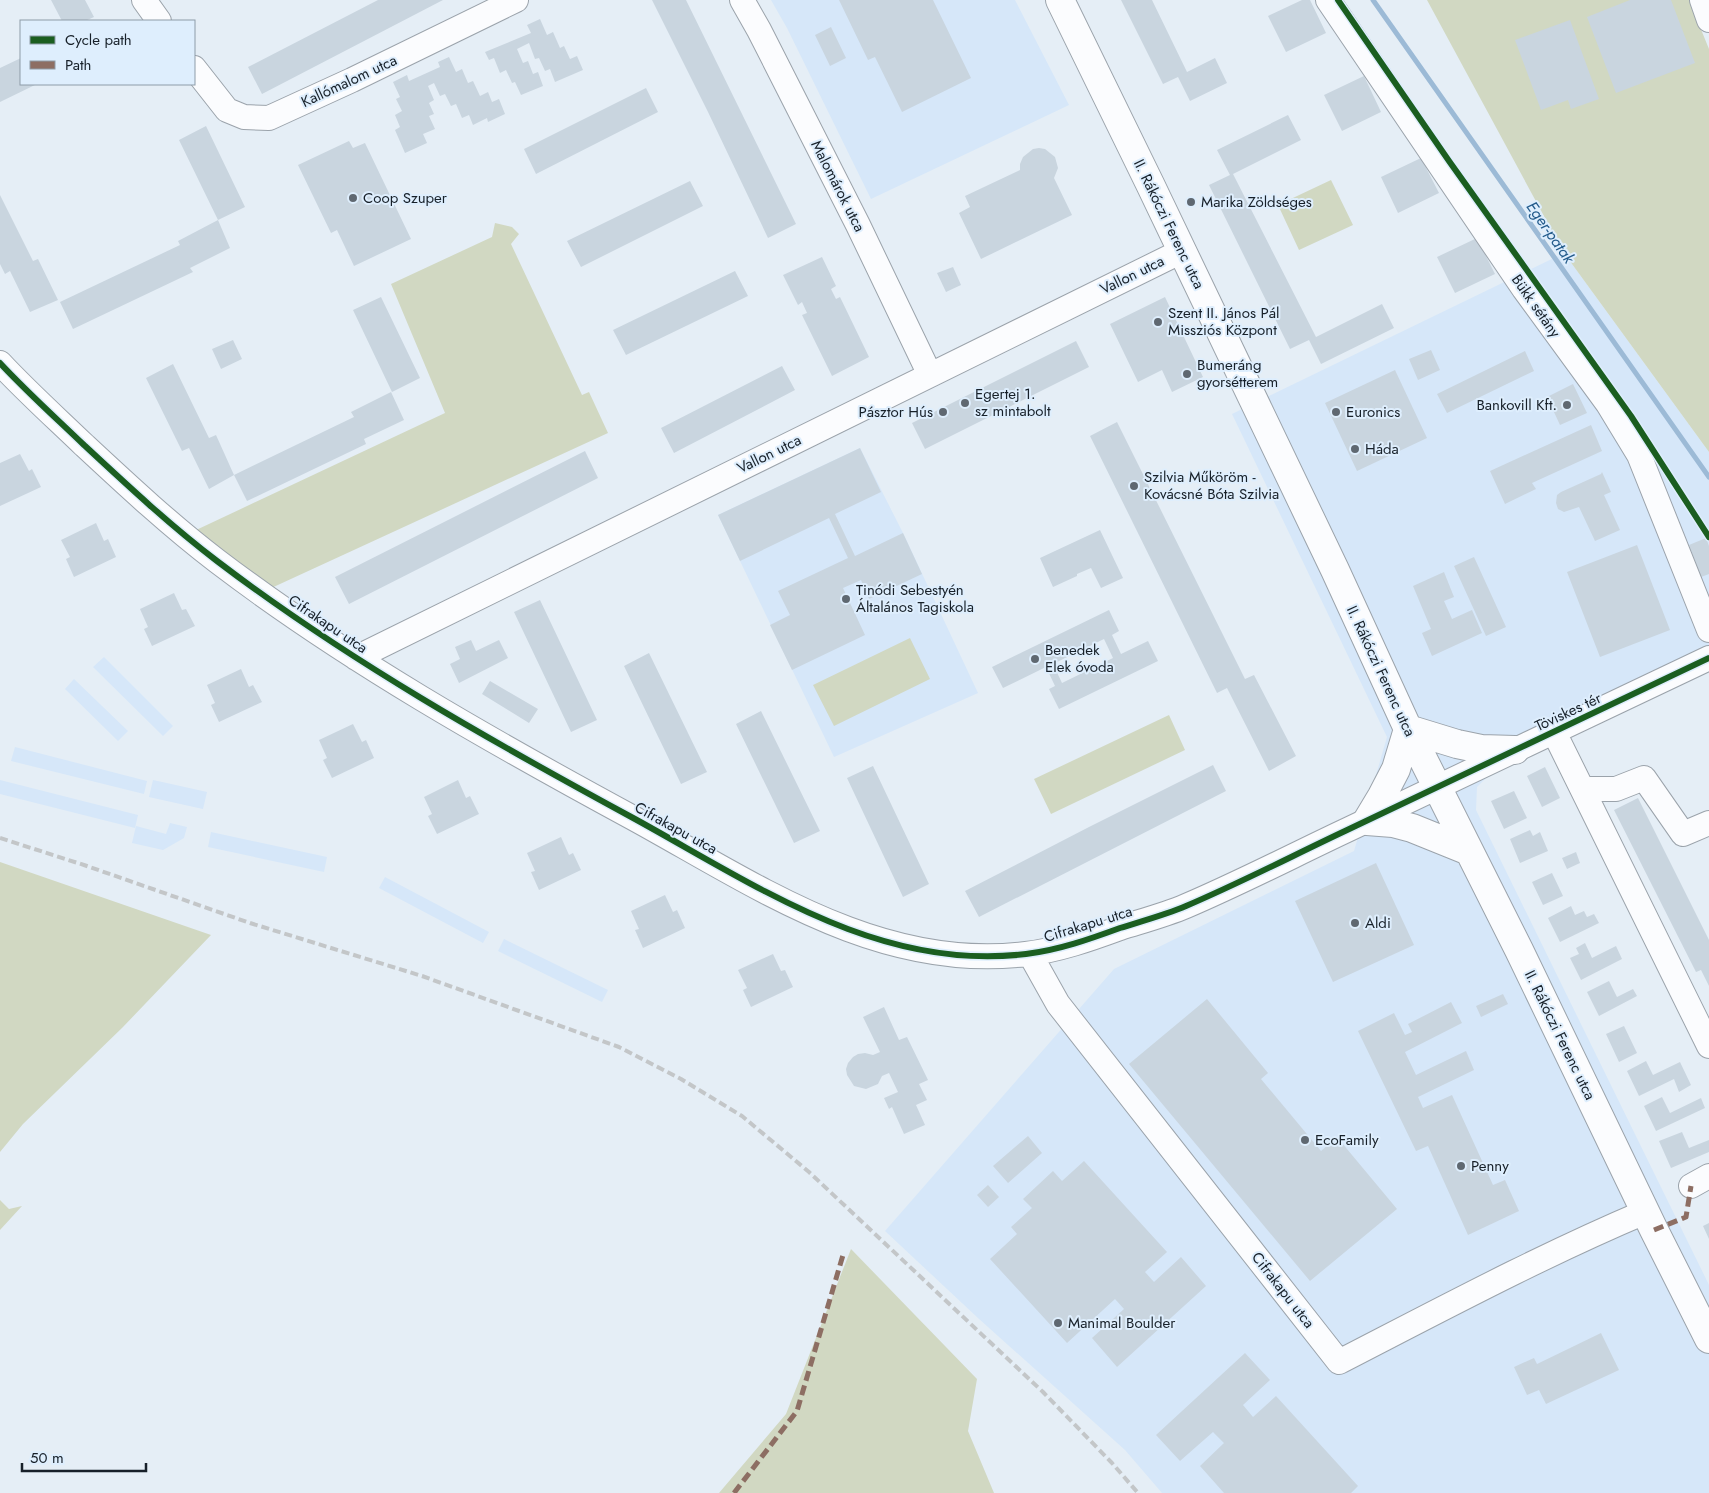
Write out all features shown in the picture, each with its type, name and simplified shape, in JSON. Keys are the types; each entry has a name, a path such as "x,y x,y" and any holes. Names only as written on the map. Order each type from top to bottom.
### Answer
{"main road":[{"name":"II. Rákóczi Ferenc utca","path":"1060,0 1335,570 1408,729 1519,950 1645,1212 1707,1328"},
{"path":"1469,851 1412,828 1393,823 1367,820 1396,769 1408,729 1457,744 1481,749 1515,750"}],"street":[{"path":"144,0 158,20"},
{"name":"Kallómalom utca","path":"195,69 228,110 244,117 269,118 516,0"},
{"name":"Malomárok utca","path":"742,0 760,30 858,225 930,375"},
{"name":"Bükk sétány","path":"1328,0 1524,289 1608,404 1639,455 1709,630"},
{"path":"1702,0 1709,20"},
{"name":"Vallon utca","path":"356,658 1182,251"},
{"name":"Cifrakapu utca","path":"0,362 18,383 117,475 206,552 283,610 356,658 432,704 595,798 795,907 856,934 901,946 934,952 987,957 1030,954 1075,944 1182,908 1437,788"},
{"name":"Töviskes tér","path":"1437,788 1709,658"},
{"name":"Töviskes tér","path":"1554,732 1709,1046"},
{"path":"1583,789 1616,789 1644,778 1683,834 1709,823"},
{"name":"Cifrakapu utca","path":"1030,954 1058,1004 1339,1362 1473,1292 1645,1212"}],"shaded area":[{"path":"771,0 1015,0 1069,105 871,199 787,28"},
{"path":"1564,253 1709,452 1709,672 1491,773 1477,787 1476,810 1709,1285 1709,1493 1162,1493 1125,1450 978,1318 885,1231 1114,969 1354,851 1387,737 1232,414"},
{"name":"Tinódi Sebestyén Általános Tagiskola","path":"860,448 903,533 978,693 834,757 718,515"},
{"path":"104,657 173,726 163,736 93,667"},
{"path":"74,679 128,731 118,741 65,689"},
{"path":"15,747 147,781 144,794 11,761"},
{"path":"0,780 138,815 135,828 0,794"},
{"path":"153,780 207,792 203,809 149,797"},
{"path":"170,823 187,827 184,838 163,850 132,843 136,826 166,834"},
{"path":"211,832 327,857 324,872 208,847"},
{"path":"385,877 489,932 483,943 379,888"},
{"path":"504,939 608,990 602,1002 498,951"}],"green space":[{"path":"1427,0 1689,0 1709,49 1709,452 1564,253"},
{"path":"1331,180 1353,225 1299,250 1278,205"},
{"path":"495,223 512,227 519,234 511,244 582,395 589,392 608,433 267,590 194,531 445,413 391,284 492,237"},
{"path":"910,638 930,679 834,726 813,685"},
{"path":"1169,715 1185,750 1051,814 1034,779"},
{"path":"0,862 211,935 123,1027 23,1124 0,1152"},
{"path":"0,1200 9,1209 22,1206 0,1230"},
{"path":"851,1249 977,1379 968,1431 994,1493 719,1493 786,1414"}],"building":[{"path":"51,0 85,0 94,17 87,20 61,20"},
{"path":"378,0 443,0 262,94 248,67"},
{"path":"652,0 686,0 796,224 768,238"},
{"path":"839,0 933,0 971,78 902,112 875,57 868,60"},
{"path":"1121,0 1152,0 1187,72 1215,58 1227,83 1190,101 1178,77 1163,84"},
{"path":"1302,0 1310,0 1326,33 1286,52 1268,16"},
{"path":"1630,0 1671,0 1695,63 1616,93 1587,17"},
{"path":"540,19 547,35 553,32 560,48 564,46 570,59 577,56 583,70 555,82 550,69 545,71 539,58 535,59 529,43 517,49 523,63 528,61 533,74 538,72 543,86 521,95 515,82 512,83 506,70 500,73 494,58 489,60 485,52 531,33 527,25"},
{"path":"1570,20 1599,99 1571,109 1568,100 1541,110 1515,40"},
{"path":"831,27 846,58 830,66 815,35"},
{"path":"449,57 456,72 462,69 468,83 473,81 480,96 488,92 492,102 499,99 505,114 488,122 487,118 473,125 469,115 462,118 456,104 451,106 445,94 440,96 434,83 428,86 434,100 429,103 434,114 429,116 435,129 423,134 427,143 405,153 395,130 400,127 395,115 402,111 396,99 400,97 393,82 407,75 409,81 440,67 438,62"},
{"path":"20,58 20,85 35,85 0,102 0,68"},
{"path":"1364,76 1381,112 1342,131 1324,95"},
{"path":"646,88 658,112 536,174 524,149"},
{"path":"1288,115 1301,140 1233,174 1316,337 1382,304 1394,328 1321,364 1309,340 1290,349 1209,185 1230,175 1217,150"},
{"path":"206,126 245,207 218,220 179,140"},
{"name":"Coop Szuper","path":"349,141 353,148 365,143 411,239 354,266 337,230 331,233 298,165"},
{"path":"1033,149 1045,149 1055,157 1058,168 1054,178 1072,215 981,259 959,213 970,207 965,196 1020,170 1023,157"},
{"path":"1421,158 1439,193 1398,213 1381,177"},
{"path":"690,181 703,206 581,267 567,241"},
{"path":"0,195 33,261 38,259 58,300 30,312 10,271 5,274 0,264"},
{"path":"218,220 230,248 190,268 193,272 73,329 60,302 180,245 178,241"},
{"path":"1477,238 1495,274 1455,293 1437,257"},
{"path":"822,257 836,286 831,289 836,299 840,297 869,357 832,376 802,315 807,313 802,302 798,305 783,275"},
{"path":"953,267 961,285 946,292 937,273"},
{"path":"735,271 748,296 626,355 613,330"},
{"path":"381,297 420,378 392,392 353,310"},
{"path":"1165,297 1203,377 1172,392 1162,370 1138,382 1110,324"},
{"path":"233,340 242,359 221,369 212,349"},
{"path":"1076,341 1089,367 925,449 912,423"},
{"path":"1431,350 1440,370 1418,380 1409,359"},
{"path":"1525,351 1534,371 1447,413 1437,394"},
{"path":"173,364 209,438 216,435 234,475 209,489 189,448 182,451 146,378"},
{"path":"782,366 795,390 674,453 661,428"},
{"path":"1395,370 1427,438 1357,471 1325,403"},
{"name":"Bankovill Kft.","path":"1573,384 1587,413 1560,425 1547,397"},
{"path":"391,392 404,420 364,439 366,444 247,501 234,475 354,417 351,412"},
{"path":"1117,422 1245,679 1254,675 1296,756 1269,771 1227,688 1217,693 1090,436"},
{"path":"1591,425 1602,451 1532,483 1536,489 1505,504 1490,471"},
{"path":"860,448 881,492 835,514 855,556 903,533 922,574 869,599 861,580 843,588 865,635 792,670 770,625 790,615 778,591 848,558 829,518 740,561 718,515"},
{"path":"585,451 598,478 349,604 335,577"},
{"path":"20,454 29,471 32,469 41,487 0,506 0,463"},
{"path":"1602,472 1611,492 1604,495 1620,530 1595,541 1579,507 1564,512 1558,509 1556,503 1557,495 1561,492"},
{"path":"96,523 104,541 108,539 116,557 74,577 66,559 70,557 61,540"},
{"path":"1100,530 1123,578 1101,588 1091,568 1053,587 1040,558"},
{"path":"1706,538 1709,546 1709,574 1701,577 1689,545"},
{"path":"1637,545 1670,630 1600,657 1567,572"},
{"path":"1474,557 1506,627 1486,636 1454,566"},
{"path":"1444,572 1454,597 1444,601 1452,619 1472,610 1482,633 1432,656 1422,633 1431,629 1413,586"},
{"path":"174,593 182,610 186,609 195,626 152,646 144,629 148,627 140,609"},
{"path":"540,600 597,720 571,732 514,612"},
{"name":"Benedek Elek óvoda","path":"1109,610 1119,631 1112,635 1121,654 1148,641 1158,661 1059,709 1049,689 1055,686 1046,667 1003,688 992,667","holes":["1104,639 1113,658 1062,683 1053,664"]},
{"path":"471,640 476,651 499,640 508,658 459,683 450,664 460,659 455,647"},
{"path":"649,653 707,772 681,784 624,666"},
{"path":"241,669 249,687 253,685 262,702 219,722 211,705 215,703 207,685"},
{"path":"490,681 538,709 529,723 482,694"},
{"path":"761,711 820,831 794,843 736,724"},
{"path":"353,724 362,742 366,740 374,758 332,778 323,760 327,758 319,740"},
{"path":"1213,765 1226,791 979,917 965,891"},
{"path":"873,766 929,884 903,897 847,778"},
{"path":"1545,767 1560,798 1542,807 1527,776"},
{"path":"458,780 466,798 470,796 479,814 437,834 428,816 432,814 424,797"},
{"path":"1514,791 1527,818 1504,829 1491,801"},
{"path":"1638,798 1709,940 1709,986 1701,970 1696,972 1614,810"},
{"path":"1530,830 1533,836 1540,832 1548,851 1520,863 1510,839"},
{"path":"561,837 569,855 573,853 581,870 539,890 531,872 535,871 527,853"},
{"path":"1576,852 1580,863 1567,869 1562,858"},
{"name":"Aldi","path":"1376,863 1414,945 1333,982 1295,901"},
{"path":"1552,873 1563,896 1543,905 1532,882"},
{"path":"665,895 673,912 677,910 685,928 643,948 635,930 639,929 631,911"},
{"path":"1571,906 1575,915 1584,911 1587,917 1594,914 1599,923 1560,942 1548,918"},
{"path":"1585,943 1592,958 1616,946 1622,959 1581,980 1570,958 1579,954 1576,948"},
{"path":"773,954 781,971 785,970 793,987 751,1007 743,990 747,988 738,970"},
{"path":"1609,981 1617,997 1633,989 1637,996 1599,1016 1587,992"},
{"path":"1503,994 1508,1004 1481,1017 1476,1006"},
{"path":"1207,999 1268,1073 1261,1079 1321,1151 1337,1137 1397,1209 1310,1281 1129,1064"},
{"path":"1451,1002 1462,1023 1405,1052 1416,1075 1466,1051 1474,1070 1418,1097 1423,1108 1452,1095 1493,1185 1505,1180 1519,1211 1468,1235 1428,1146 1416,1151 1358,1031 1394,1013 1405,1035 1412,1032 1408,1024"},
{"path":"884,1007 899,1040 907,1037 928,1080 919,1084 927,1100 916,1105 925,1125 904,1134 892,1107 889,1109 884,1098 898,1092 889,1073 882,1076 878,1084 866,1089 854,1086 847,1075 846,1069 848,1063 858,1054 873,1055 880,1052 863,1017"},
{"path":"1624,1026 1637,1053 1619,1062 1606,1034"},
{"path":"1646,1061 1653,1075 1680,1062 1691,1085 1679,1092 1674,1079 1639,1096 1627,1071"},
{"path":"1662,1097 1670,1113 1701,1098 1705,1108 1656,1131 1644,1106"},
{"path":"1682,1132 1689,1148 1709,1140 1709,1152 1671,1168 1659,1141"},
{"path":"1028,1136 1042,1153 1008,1183 993,1166"},
{"path":"1084,1161 1167,1252 1145,1272 1154,1282 1181,1257 1206,1286 1117,1367 1092,1338 1124,1309 1115,1299 1067,1343 990,1259 1017,1234 1011,1227 1032,1208 1023,1199 1053,1171 1062,1181"},
{"path":"988,1185 999,1197 988,1207 977,1195"},
{"path":"1709,1223 1709,1239 1703,1226"},
{"path":"1601,1333 1619,1370 1546,1404 1539,1390 1527,1395 1514,1367 1534,1358 1537,1364"},
{"path":"1245,1353 1270,1380 1243,1405 1253,1417 1276,1396 1358,1486 1351,1493 1224,1493 1200,1466 1224,1443 1213,1432 1180,1461 1156,1435"}],"waterway":[{"name":"Eger-patak","path":"1373,0 1709,477"}],"railway":[{"path":"0,838 250,923 422,976 619,1047 681,1079 742,1116 809,1172 1043,1392 1112,1463 1138,1493"}],"marked path":[{"path":"1654,1230 1686,1217 1691,1186"},
{"path":"734,1493 797,1411 843,1255"}],"cycle path":[{"path":"1338,0 1449,161 1631,416 1709,537"},
{"path":"0,363 84,445 183,534 266,597 368,666 527,760 774,896 870,937 920,950 972,956 1026,954 1074,944 1170,912 1246,879 1709,658"}],"place":[{"name":"Coop Szuper","path":"353,198"},
{"name":"Marika Zöldséges","path":"1191,202"},
{"name":"Szent II. János Pál Missziós Központ","path":"1158,322"},
{"name":"Bumeráng gyorsétterem","path":"1187,374"},
{"name":"Egertej 1. sz mintabolt","path":"965,403"},
{"name":"Bankovill Kft.","path":"1567,405"},
{"name":"Pásztor Hús","path":"943,412"},
{"name":"Euronics","path":"1336,412"},
{"name":"Háda","path":"1355,449"},
{"name":"Szilvia Műköröm - Kovácsné Bóta Szilvia","path":"1134,486"},
{"name":"Tinódi Sebestyén Általános Tagiskola","path":"846,599"},
{"name":"Benedek Elek óvoda","path":"1035,659"},
{"name":"Aldi","path":"1355,923"},
{"name":"EcoFamily","path":"1305,1140"},
{"name":"Penny","path":"1461,1166"},
{"name":"Manimal Boulder","path":"1058,1323"}]}
